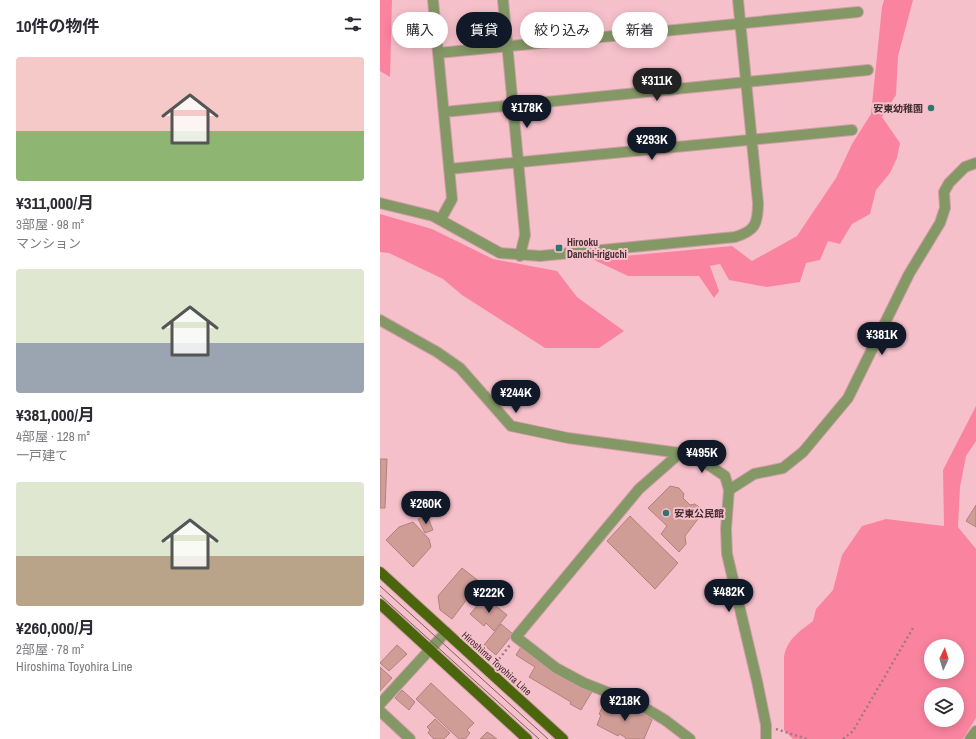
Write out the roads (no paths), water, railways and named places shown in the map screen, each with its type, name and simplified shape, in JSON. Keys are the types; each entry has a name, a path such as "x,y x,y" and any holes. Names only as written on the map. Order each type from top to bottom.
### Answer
{"main road":[{"name":"Hiroshima Toyohira Line","path":"380,572 563,739"},
{"path":"380,604 527,739"}],"street":[{"path":"433,0 452,199 441,219"},
{"path":"503,0 504,12"},
{"path":"380,203 441,219 500,253 520,256 540,256 735,237 748,233 754,226 758,217 738,0"},
{"path":"512,46 858,12"},
{"path":"438,53 487,48"},
{"path":"507,48 525,235 520,256"},
{"path":"444,112 868,70"},
{"path":"450,169 852,130"},
{"path":"730,490 754,474 783,468 803,452 848,398 909,274 940,223 945,208 944,192 949,182 965,167 976,163"},
{"path":"380,320 436,352 460,368 512,426 568,438 680,454 698,458 725,476 730,490 726,529 727,554 758,682 766,725 766,739"},
{"path":"680,454 639,489 516,637 556,668 584,683 640,705 665,720 690,739"},
{"path":"380,704 446,632"},
{"path":"380,711 410,739"},
{"path":"970,739 976,731"}],"tram line":[{"path":"380,586 548,739"},
{"path":"380,595 539,739"}],"place":[{"name":"安東幼稚園","path":"931,108"},
{"name":"Hirooku Danchi-iriguchi","path":"559,248"},
{"name":"安東公民館","path":"666,513"}]}
